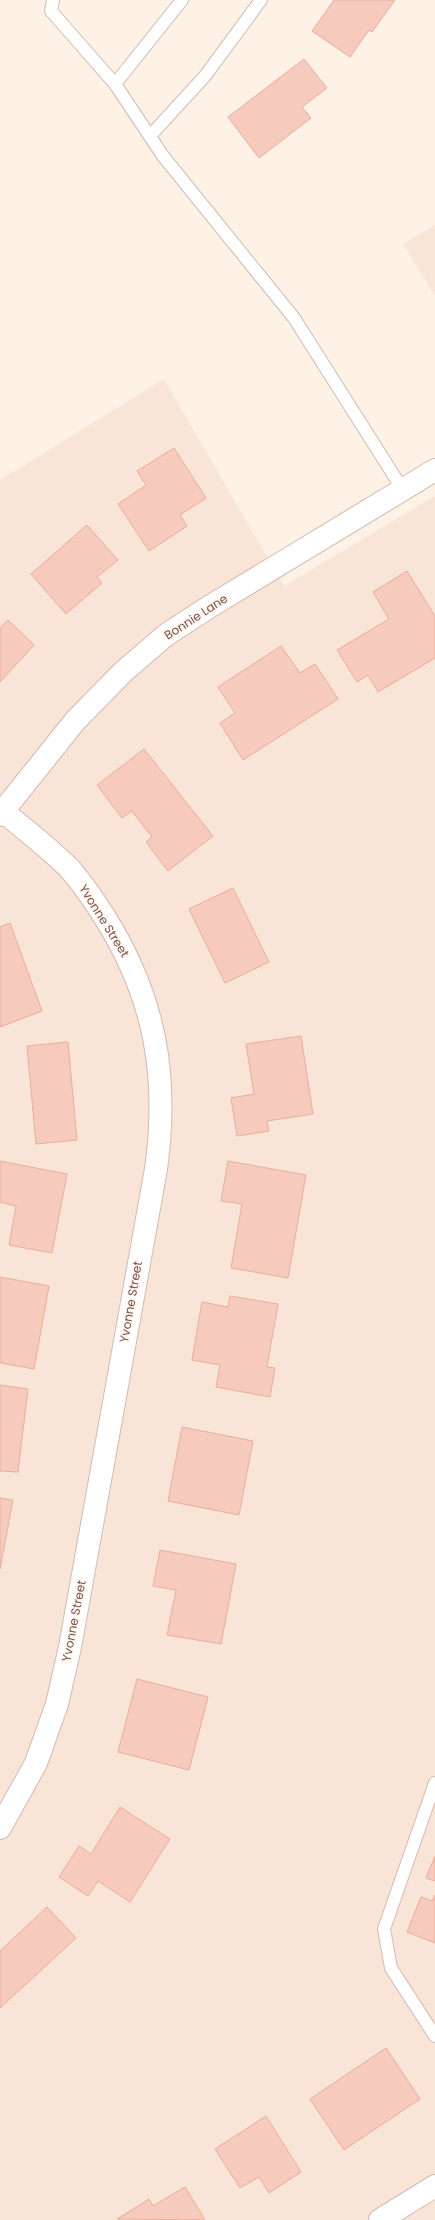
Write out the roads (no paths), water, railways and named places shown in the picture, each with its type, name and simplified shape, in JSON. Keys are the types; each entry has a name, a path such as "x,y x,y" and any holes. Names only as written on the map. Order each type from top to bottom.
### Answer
{"street":[{"name":"Bonnie Lane","path":"2,813 75,721 123,672 166,635 208,607 435,470"},
{"name":"Yvonne Street","path":"0,1828 36,1763 57,1704 70,1648 161,1134 161,1100 154,1031 137,978 123,947 87,890 68,867 2,813"},
{"path":"380,2220 435,2186"}],"lane":[{"path":"53,0 51,11 115,84 163,156 294,318 403,490"},
{"path":"115,84 182,0"},
{"path":"150,136 205,76 261,0"},
{"path":"435,1783 384,1929 391,1968 435,2036"}]}
